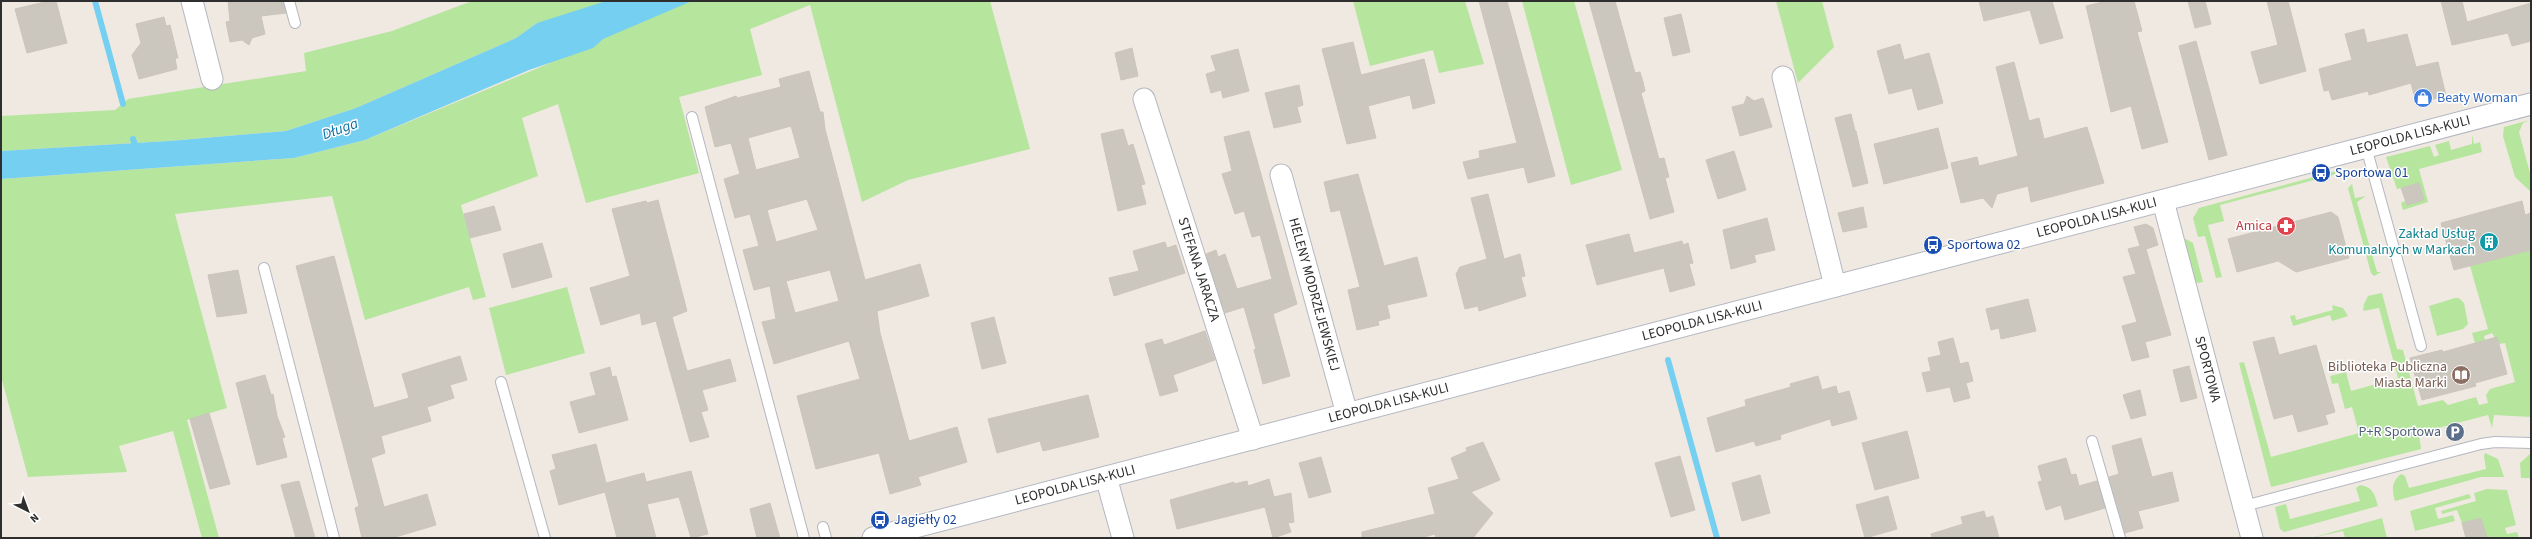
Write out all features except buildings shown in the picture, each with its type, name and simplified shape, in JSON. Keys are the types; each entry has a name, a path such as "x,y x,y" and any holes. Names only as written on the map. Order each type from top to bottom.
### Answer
{"street":[{"path":"192,1 212,79"},
{"path":"1783,76 1835,286"},
{"name":"STEFANA JARACZA","path":"1144,100 1253,439"},
{"name":"LEOPOLDA LISA-KULI","path":"873,538 2531,104"},
{"name":"HELENY MODRZEJEWSKIEJ","path":"1281,175 1347,414"},
{"name":"SPORTOWA","path":"2163,201 2252,538"},
{"path":"1106,477 1123,538"}],"lane":[{"path":"289,1 295,23"},
{"path":"692,117 804,538"},
{"path":"2366,147 2421,346"},
{"path":"264,268 334,538"},
{"path":"501,382 545,538"},
{"path":"2092,441 2120,538"},
{"path":"2244,506 2481,444 2495,442 2531,443"},
{"path":"823,527 826,538"}],"green space":[{"path":"472,1 990,1 1030,149 908,180 862,202 810,5 750,29 762,75 679,97 699,173 586,203 558,104 522,118 538,176 461,205 486,297 473,300 469,287 365,320 332,196 175,214 227,408 187,420 219,538 202,538 173,431 119,446 127,472 28,477 1,376 1,179 294,158 365,140 550,63 537,23 516,38 356,108 286,131 169,141 1,151 1,116 115,110 128,99 306,71 304,53 392,31"},
{"path":"1353,1 1465,1 1484,64 1439,73 1433,50 1370,66"},
{"path":"1522,1 1574,1 1622,170 1571,185"},
{"path":"1776,1 1822,1 1834,47 1798,83"},
{"path":"2530,120 2523,123 2519,132 2531,177 2531,192 2515,177 2503,136 2504,127"},
{"path":"2472,135 2474,144 2480,142 2482,152 2419,169 2428,202 2403,210 2401,203 2405,201 2407,205 2424,200 2419,183 2397,189 2386,157 2430,146 2434,157 2439,155 2435,145 2449,141 2451,150 2472,144"},
{"path":"2347,168 2344,172 2220,205 2224,221 2208,225 2222,277 2216,278 2205,236 2198,237 2193,218 2199,208"},
{"path":"2352,184 2355,198 2366,196 2357,202 2377,272 2381,272 2374,276 2371,273 2348,188"},
{"path":"2186,239 2193,243 2203,282 2198,283 2194,281 2183,240"},
{"path":"2531,250 2531,417 2494,415 2492,428 2488,415 2419,433 2421,449 2271,487 2239,363 2244,362 2271,457 2359,433 2352,407 2345,409 2338,383 2332,384 2330,376 2346,372 2351,391 2398,378 2379,308 2363,311 2364,304 2368,296 2386,292 2382,293 2397,349 2403,350 2418,406 2443,400 2448,405 2476,397 2479,405 2488,403 2486,395 2490,389 2515,382 2505,343 2499,344 2492,333 2484,336 2485,340 2475,343 2472,333 2488,329 2470,266"},
{"path":"567,287 585,353 506,375 489,308"},
{"path":"2459,298 2464,303 2468,324 2463,329 2437,336 2429,306"},
{"path":"2332,305 2343,308 2348,316 2332,321 2330,315 2293,326 2290,316 2295,315 2296,320 2333,310"},
{"path":"2485,453 2498,459 2504,477 2481,477 2395,501 2393,486 2395,480 2401,474 2405,476 2409,488 2486,469"},
{"path":"2531,453 2531,478 2521,478 2520,463"},
{"path":"2360,485 2373,492 2378,506 2284,532 2280,529 2275,507 2286,504 2290,519 2360,501 2356,488"},
{"path":"2487,489 2507,490 2516,525 2505,528 2507,534 2517,532 2519,538 2487,538 2481,518 2462,523 2457,510 2442,514 2441,511 2476,501 2474,493"},
{"path":"2469,494 2471,498 2435,508 2438,519 2453,515 2455,521 2415,531 2410,511"},
{"path":"2382,518 2387,538 2345,538 2343,531 2311,538"}],"water":[{"name":"Długa","path":"606,1 692,1 603,39 593,48 529,70 365,140 294,158 1,179 1,151 169,141 286,131 356,108 516,38 537,23"}],"waterway":[{"path":"95,1 123,104"},
{"path":"133,139 137,151"},
{"path":"1668,360 1717,538"}],"place":[{"name":"Beaty Woman","path":"2423,98"},
{"name":"Sportowa 01","path":"2321,173"},
{"name":"Amica","path":"2286,226"},
{"name":"Zakład Usług Komunalnych w Markach","path":"2489,242"},
{"name":"Sportowa 02","path":"1933,245"},
{"name":"Biblioteka Publiczna Miasta Marki","path":"2461,375"},
{"name":"P+R Sportowa","path":"2455,432"},
{"name":"Jagiełły 02","path":"880,520"}]}
